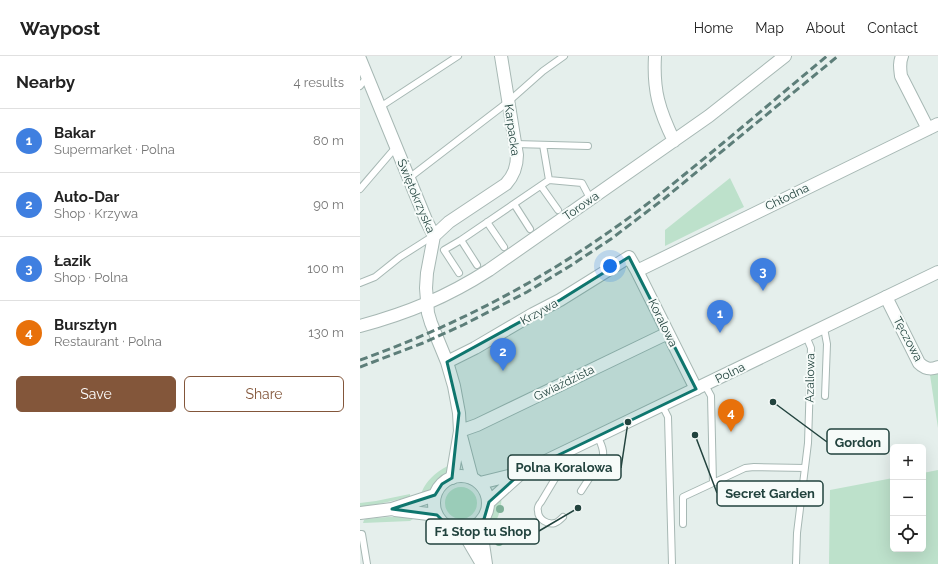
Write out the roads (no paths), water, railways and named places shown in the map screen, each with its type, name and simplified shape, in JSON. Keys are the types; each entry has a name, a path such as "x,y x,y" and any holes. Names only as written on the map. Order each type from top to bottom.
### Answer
{"street":[{"name":"Karpacka","path":"434,236 449,222 506,184 515,171 517,155 501,56"},
{"path":"655,56 654,79 656,92 664,119 674,141"},
{"name":"Torowa","path":"360,326 389,318 427,304 458,289 489,270 674,141 732,99 785,56"},
{"path":"902,56 900,62 901,76 933,126"},
{"name":"Świętokrzyska","path":"360,59 364,82 380,107 426,220 434,236 427,274 427,304 431,323 447,362 454,386 457,399 460,431 476,480"},
{"name":"Chłodna","path":"637,270 933,126"},
{"name":"Koralowa","path":"629,256 668,333 700,387"},
{"name":"Krzywa","path":"447,362 560,300 629,256"},
{"name":"Polna","path":"489,502 521,474 938,272"},
{"name":"Tęczowa","path":"886,298 919,363 922,366 931,369 938,367"},
{"name":"Gwiaździsta","path":"460,431 478,425 668,333"},
{"name":"Świętokrzyska","path":"452,478 460,431"},
{"name":"Polna","path":"476,480 521,474"},
{"path":"462,476 476,480 486,491 489,502 487,513 480,523 472,528 462,530 456,530 444,524 437,515 434,505 438,489 442,484 452,478 462,476"},
{"path":"360,513 392,509 436,495"},
{"path":"392,509 437,515"},
{"path":"480,523 486,564"},
{"path":"462,530 482,564"}],"lane":[{"path":"380,107 458,56"},
{"path":"409,178 508,102 542,71 564,56"},
{"path":"515,144 588,146"},
{"path":"543,145 549,180"},
{"path":"360,189 396,146"},
{"path":"459,274 444,250 549,180 582,183 591,200"},
{"path":"541,186 558,210"},
{"path":"514,204 530,229"},
{"path":"487,222 504,247"},
{"path":"360,283 375,277 400,257 434,236"},
{"path":"461,240 477,264"},
{"path":"824,328 827,344 825,396"},
{"name":"Azaliowa","path":"796,564 797,533 808,443 810,348 806,336"},
{"path":"700,387 711,396 713,483"},
{"path":"662,406 668,417 672,564"},
{"path":"581,491 603,457 603,448 598,437"},
{"path":"556,457 560,469 558,476 538,506 538,511 542,520 550,524 559,521 563,517"},
{"path":"683,524 683,497 745,468 805,468"},
{"path":"360,534 362,534 367,564"}],"railway":[{"path":"360,360 424,335 487,305 548,272 621,223 666,190 827,56"},
{"path":"360,367 423,343 463,325 527,292 570,266 611,239 665,198 838,56"}],"place":[{"name":"Łazik","path":"763,291"},
{"name":"Bakar","path":"720,333"},
{"name":"Auto-Dar","path":"503,371"},
{"name":"Gordon","path":"773,402"},
{"name":"Polna Koralowa","path":"628,422"},
{"name":"Bursztyn","path":"731,432"},
{"name":"Secret Garden","path":"695,435"},
{"name":"F1 Stop tu Shop","path":"578,508"}]}
